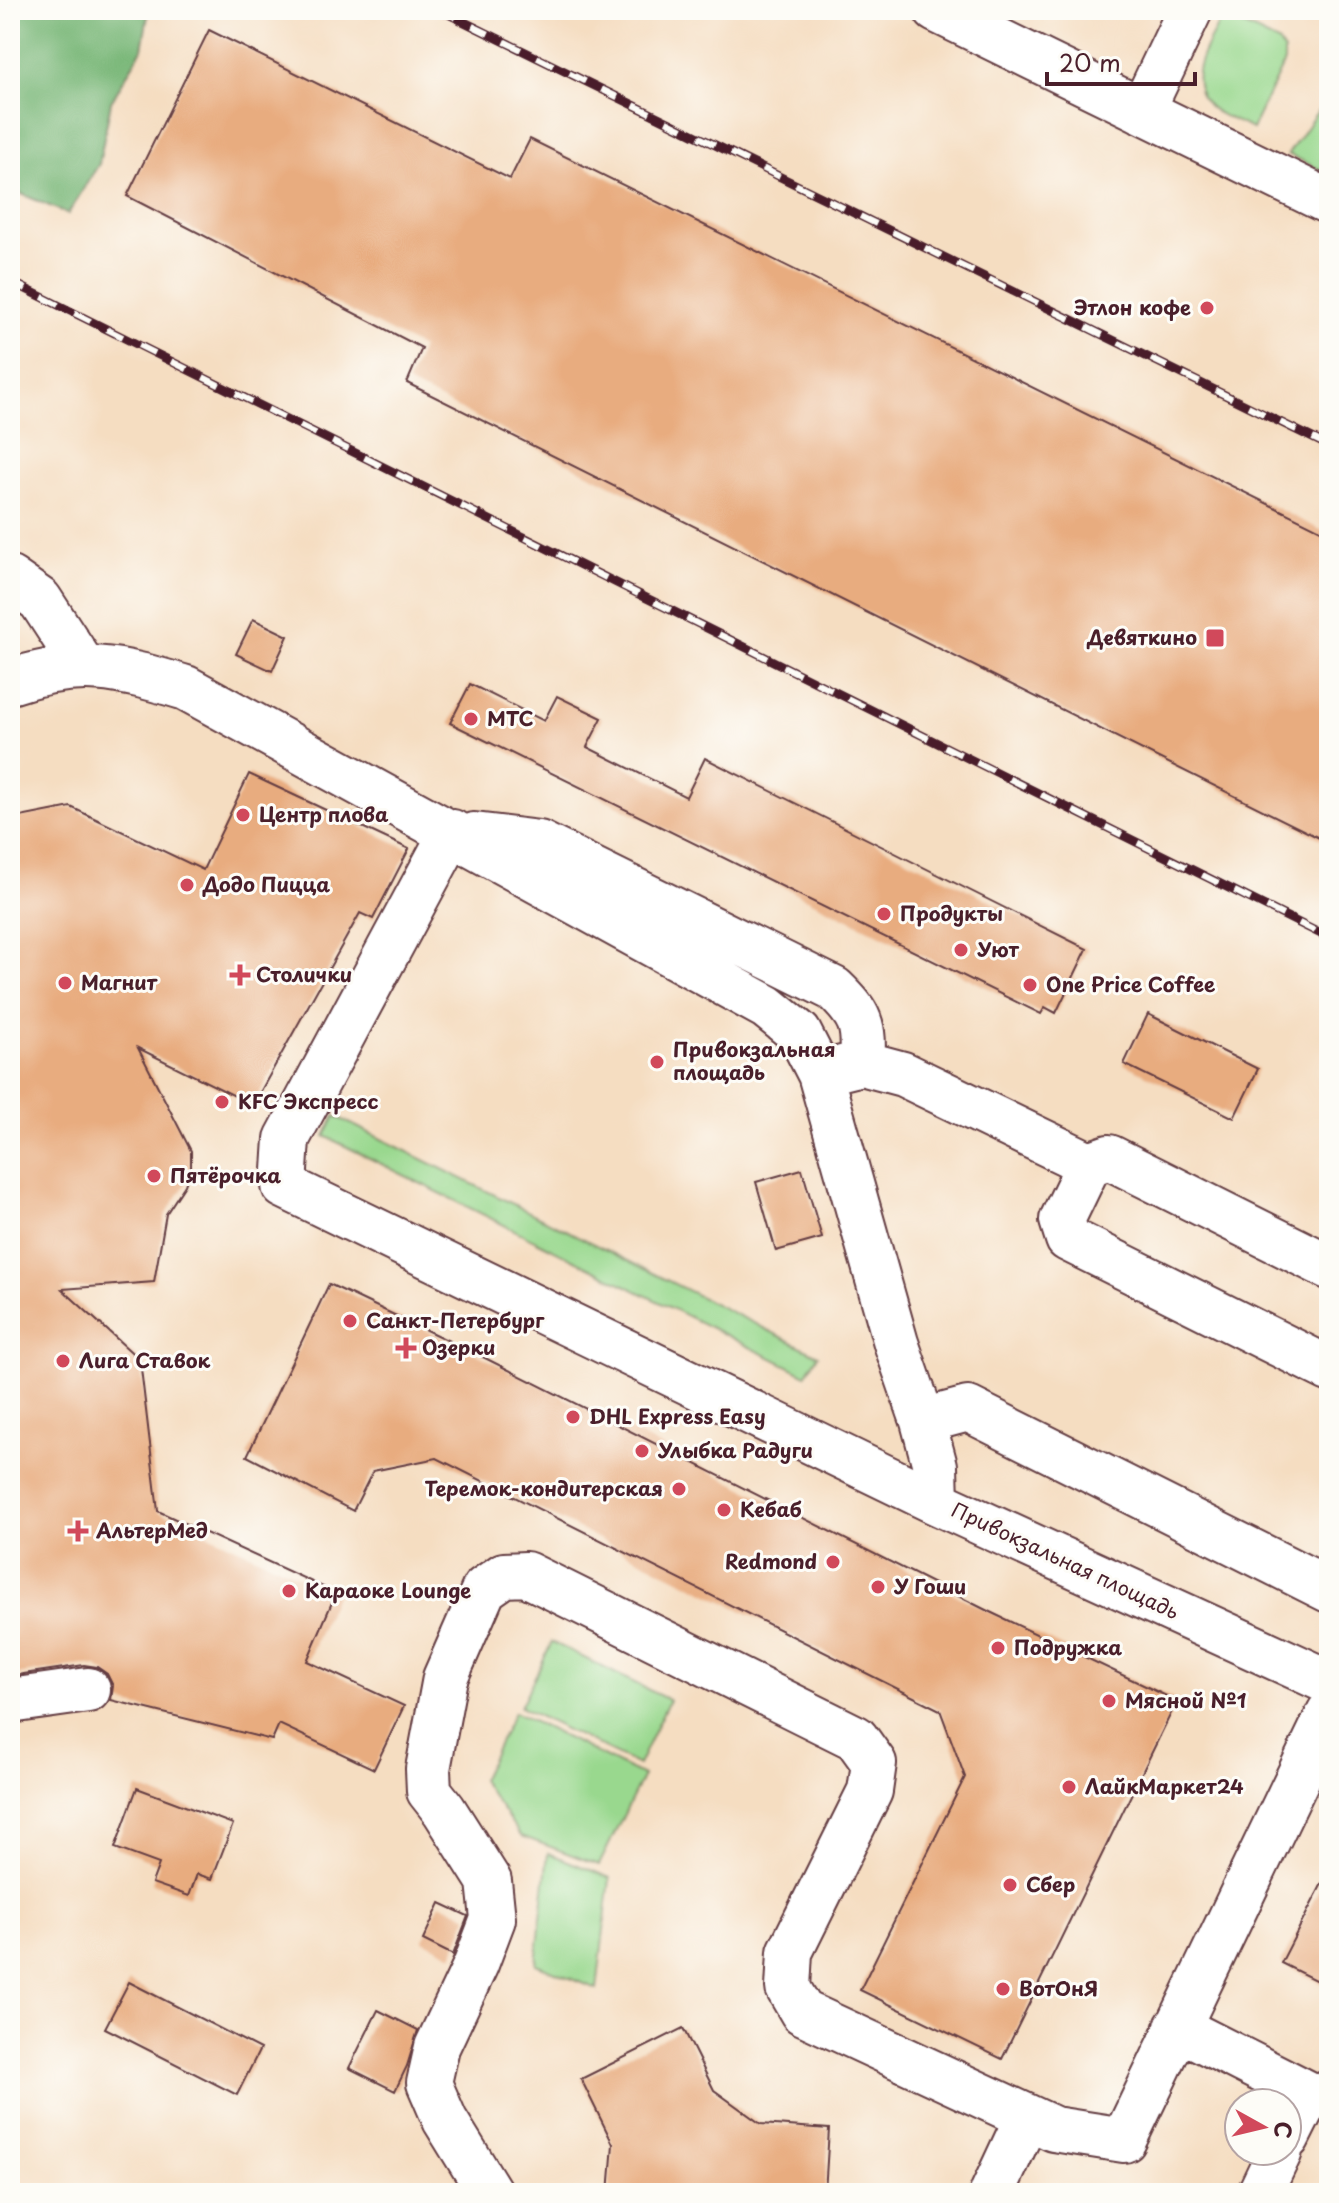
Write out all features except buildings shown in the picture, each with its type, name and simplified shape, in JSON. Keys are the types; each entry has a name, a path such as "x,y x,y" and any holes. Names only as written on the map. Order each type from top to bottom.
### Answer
{"street":[{"path":"936,10 1329,202"},
{"path":"1142,111 1190,10"},
{"path":"10,579 40,600 83,666"},
{"name":"Привокзальная площадь","path":"10,682 38,672 83,666 130,671 186,688 767,1007 799,1033 820,1074 896,1343 923,1421 935,1466 936,1502 1329,1682"},
{"path":"862,1063 864,1039 856,1010 834,989 539,843 452,832 287,1139 284,1186 936,1502"},
{"path":"820,1074 862,1063 903,1074 1089,1164"},
{"path":"1329,1267 1109,1157 1089,1164 1062,1220 1068,1239 1329,1369"},
{"path":"923,1421 968,1409 1329,1590"},
{"path":"490,2193 445,2120 429,2083 437,2047 476,1964 493,1919 489,1881 429,1791 428,1769 445,1678 484,1589 504,1575 526,1574 856,1738 874,1763 870,1791 790,1952 788,1988 802,2012 1054,2129 1124,2140 1329,1713"},
{"path":"10,1701 88,1690"},
{"path":"1177,2027 1295,2087"},
{"path":"1303,2091 1309,2094 1303,2106"},
{"path":"992,2193 1027,2118"},
{"path":"1266,2193 1261,2191 1272,2167"}],"green space":[{"path":"10,10 149,10 142,49 111,102 99,164 68,214 10,189"},
{"path":"1223,15 1278,42 1284,51 1284,62 1252,129 1216,112 1200,93 1198,70 1201,59"},
{"path":"1329,105 1329,174 1288,154 1319,109"},
{"path":"335,1116 818,1355 806,1375 325,1136"},
{"path":"552,1642 669,1700 638,1765 520,1707"},
{"path":"514,1712 643,1776 599,1865 521,1836 481,1780"},
{"path":"548,1853 610,1878 597,1989 536,1964"}],"railway":[{"path":"440,10 1329,446"},
{"path":"10,281 1329,938"}],"place":[{"name":"Этлон кофе","path":"1207,308"},
{"name":"Девяткино","path":"1215,638"},
{"name":"МТС","path":"471,719"},
{"name":"Центр плова","path":"243,815"},
{"name":"Додо Пицца","path":"187,885"},
{"name":"Продукты","path":"884,914"},
{"name":"Уют","path":"961,950"},
{"name":"Столички","path":"240,975"},
{"name":"Магнит","path":"65,983"},
{"name":"One Price Coffee","path":"1030,985"},
{"name":"Привокзальная площадь","path":"657,1062"},
{"name":"KFC Экспресс","path":"222,1102"},
{"name":"Пятёрочка","path":"154,1176"},
{"name":"Санкт-Петербург","path":"350,1321"},
{"name":"Озерки","path":"406,1348"},
{"name":"Лига Ставок","path":"63,1361"},
{"name":"DHL Express Easy","path":"573,1417"},
{"name":"Улыбка Радуги","path":"642,1451"},
{"name":"Теремок-кондитерская","path":"679,1489"},
{"name":"Кебаб","path":"724,1510"},
{"name":"АльтерМед","path":"78,1531"},
{"name":"Redmond","path":"833,1562"},
{"name":"У Гоши","path":"878,1587"},
{"name":"Караоке Lounge","path":"289,1591"},
{"name":"Подружка","path":"998,1648"},
{"name":"Мясной №1","path":"1109,1701"},
{"name":"ЛайкМаркет24","path":"1069,1787"},
{"name":"Сбер","path":"1010,1885"},
{"name":"ВотОнЯ","path":"1003,1989"}]}
